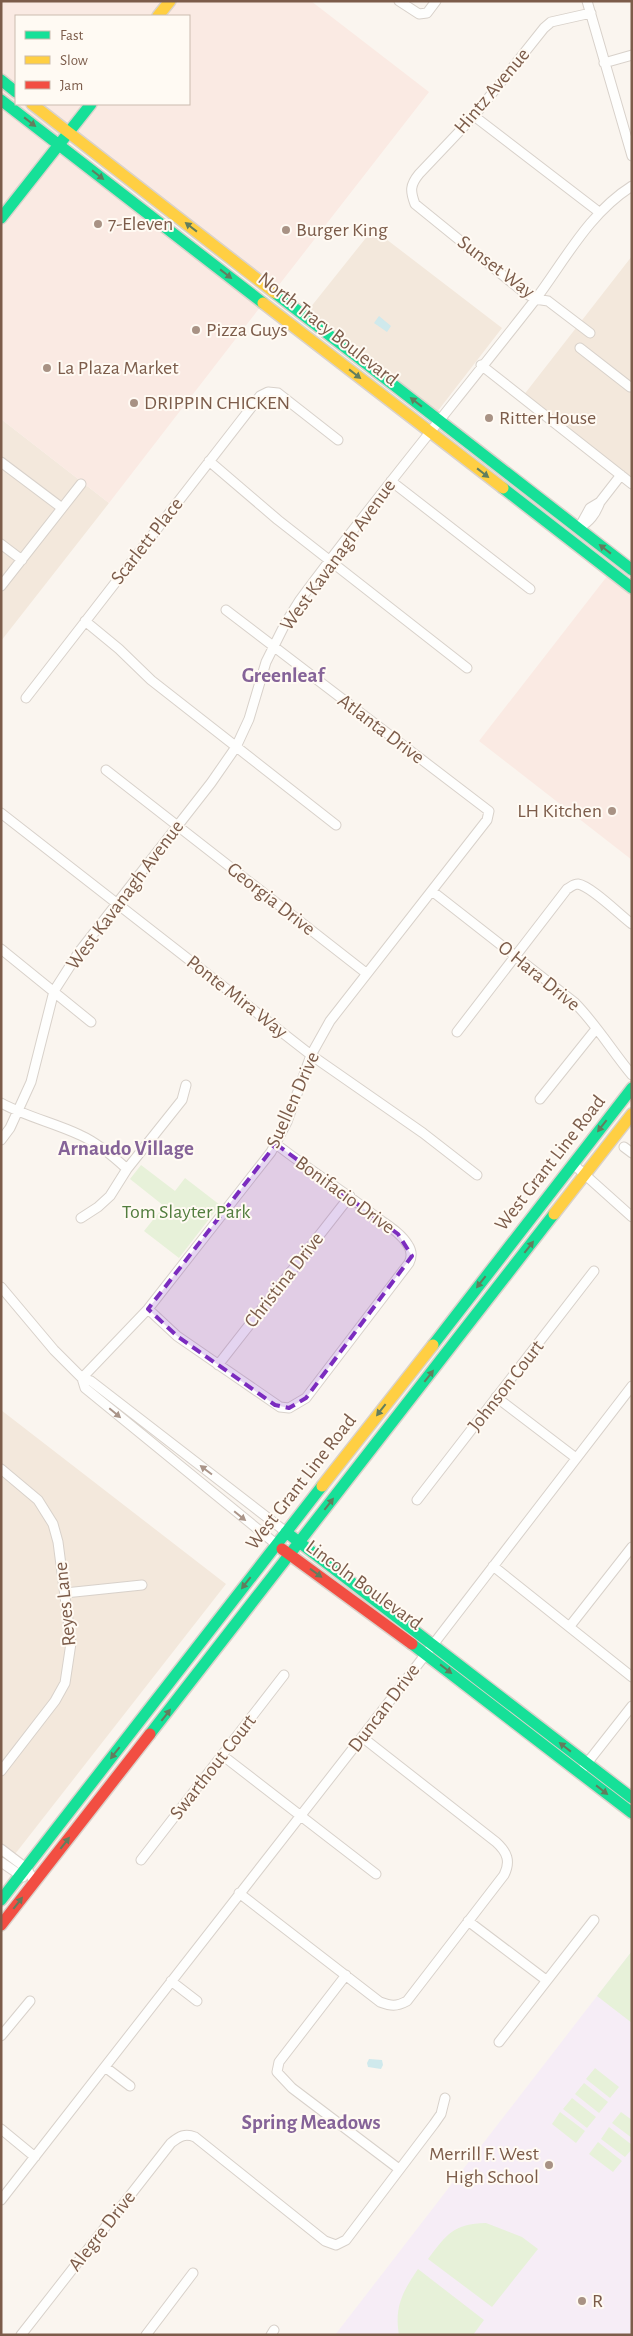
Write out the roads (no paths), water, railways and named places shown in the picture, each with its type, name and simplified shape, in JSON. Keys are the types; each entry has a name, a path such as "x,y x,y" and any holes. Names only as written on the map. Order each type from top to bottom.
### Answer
{"main road":[{"path":"159,15 170,1"},
{"path":"1,80 15,91"},
{"name":"North Tracy Boulevard","path":"1,100 630,587"},
{"name":"North Tracy Boulevard","path":"33,105 632,570"},
{"path":"1,218 90,105"},
{"name":"West Grant Line Road","path":"1,1900 632,1088"},
{"name":"West Grant Line Road","path":"1,1925 632,1114"},
{"name":"Lincoln Boulevard","path":"286,1532 433,1644 583,1768 632,1813"},
{"name":"Lincoln Boulevard","path":"276,1544 583,1768 632,1798"}],"street":[{"path":"399,1 419,14 427,13 436,1"},
{"path":"587,1 632,156"},
{"name":"Hintz Avenue","path":"410,192 412,183 419,174 474,116 551,22 591,13"},
{"path":"604,63 632,54"},
{"path":"474,116 598,212"},
{"name":"West Kavanagh Avenue","path":"1,1140 31,1082 54,990 79,952 211,783 236,747 249,719 266,662 300,600 481,365 535,300 598,212 632,186"},
{"name":"Sunset Way","path":"410,192 415,204 535,300 548,300 590,333"},
{"path":"580,348 630,387"},
{"path":"481,365 632,484"},
{"name":"Scarlett Place","path":"26,698 256,400 264,394 273,392 283,396 338,440"},
{"path":"208,460 262,507 467,668"},
{"path":"1,462 62,508"},
{"path":"502,488 523,496 566,529 573,531 579,528 587,512 600,502 621,475"},
{"path":"391,481 530,589"},
{"path":"1,586 81,484"},
{"path":"1,544 22,560"},
{"name":"Atlanta Drive","path":"226,610 489,811"},
{"path":"85,621 119,649 151,680 336,825"},
{"name":"Georgia Drive","path":"106,770 366,972"},
{"name":"Suellen Drive","path":"82,1378 148,1309 276,1144 287,1122 311,1055 330,1021 366,972 481,829 487,820 489,811"},
{"name":"Ponte Mira Way","path":"1,813 311,1055 423,1133 477,1175"},
{"path":"457,1032 567,889 579,884 632,924"},
{"name":"O Hara Drive","path":"432,891 574,1002 587,1015 632,1075"},
{"path":"1,949 54,990 91,1022"},
{"path":"540,1099 596,1029"},
{"path":"81,1218 98,1207 110,1196 127,1169 182,1100 186,1085"},
{"path":"1,1103 80,1135 105,1149 127,1169"},
{"name":"Bonifacio Drive","path":"218,1365 280,1407 289,1408 306,1398 400,1276 412,1256 409,1246 398,1234 350,1196 307,1168 276,1144"},
{"path":"573,1164 630,1213"},
{"name":"Christina Drive","path":"218,1365 350,1196"},
{"name":"Johnson Court","path":"417,1500 594,1271"},
{"name":"Lincoln Boulevard","path":"2,1289 54,1350 82,1378 86,1388 276,1544"},
{"path":"148,1309 178,1336 218,1365"},
{"name":"Lincoln Boulevard","path":"82,1378 91,1381 286,1532"},
{"name":"Duncan Drive","path":"1,2200 362,1737 632,1386"},
{"path":"496,1398 576,1458"},
{"name":"Reyes Lane","path":"1,1469 38,1500 49,1516 58,1542 71,1643 65,1683 55,1701 1,1771"},
{"path":"570,1626 632,1547"},
{"path":"493,1566 632,1677"},
{"path":"65,1593 142,1585"},
{"name":"Swarthout Court","path":"141,1860 284,1675"},
{"path":"583,1768 632,1706"},
{"path":"239,1893 380,2002 391,2006 398,2006 407,2001 508,1867 508,1856 504,1849 474,1824 362,1737"},
{"path":"222,1755 376,1874"},
{"path":"1,1849 35,1882"},
{"path":"1,1862 23,1872"},
{"path":"499,2042 594,1920"},
{"path":"468,1921 546,1980"},
{"path":"346,1975 278,2062 277,2072 292,2088 399,2169 438,2119 445,2098"},
{"path":"171,1982 197,2001"},
{"path":"1,2036 30,2001"},
{"path":"105,2067 130,2086"},
{"path":"1,2129 35,2157"},
{"name":"Alegre Drive","path":"21,2335 171,2143 180,2136 188,2134 195,2138 325,2241 336,2245 346,2240 399,2169"},
{"path":"146,2335 193,2273"}],"water":[{"path":"379,316 391,326 387,332 374,323"},
{"path":"369,2059 382,2060 383,2065 381,2069 368,2067"}],"place":[{"name":"7-Eleven","path":"98,224"},
{"name":"Burger King","path":"286,230"},
{"name":"Pizza Guys","path":"196,330"},
{"name":"La Plaza Market","path":"47,368"},
{"name":"DRIPPIN CHICKEN","path":"134,403"},
{"name":"Ritter House","path":"489,418"},
{"name":"LH Kitchen","path":"612,811"},
{"name":"Merrill F. West High School","path":"549,2165"},
{"name":"R","path":"582,2301"}],"district":[{"name":"Greenleaf","path":"283,675"},
{"name":"Arnaudo Village","path":"126,1148"},
{"name":"Spring Meadows","path":"311,2122"}],"park label":[{"name":"Tom Slayter Park","path":"186,1212"}]}
